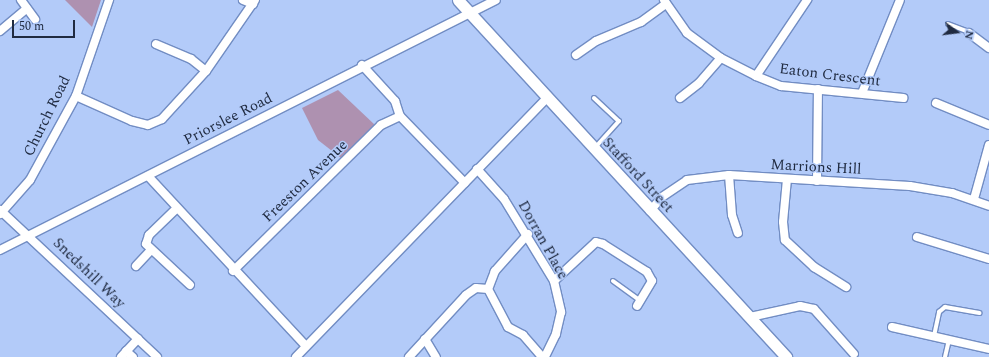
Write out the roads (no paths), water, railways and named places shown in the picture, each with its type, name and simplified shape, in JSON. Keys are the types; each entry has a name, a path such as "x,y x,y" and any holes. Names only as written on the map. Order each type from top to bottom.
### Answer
{"street":[{"path":"20,0 35,19"},
{"name":"Church Road","path":"1,212 30,180 76,96 109,0"},
{"path":"76,96 132,121 148,125 162,119 206,71 254,2 243,0"},
{"name":"Stafford Street","path":"458,0 548,97 650,211 750,317 776,353 786,357"},
{"name":"Priorslee Road","path":"0,250 148,176 362,65 496,0"},
{"path":"756,76 807,0"},
{"path":"862,93 900,0"},
{"path":"576,55 596,41 641,22 665,2"},
{"name":"Eaton Crescent","path":"665,2 686,33 720,58 756,76 781,86 903,98"},
{"path":"0,31 27,8"},
{"path":"969,32 989,48"},
{"path":"156,44 191,59 206,71"},
{"path":"680,98 699,83 720,58"},
{"path":"362,65 395,101 400,116 465,183"},
{"path":"817,181 818,89"},
{"path":"296,357 548,97"},
{"path":"936,103 989,125"},
{"name":"Freeston Avenue","path":"233,271 381,125 400,116"},
{"path":"974,199 989,145"},
{"name":"Dorran Place","path":"477,169 504,199 528,234 554,281 561,312 556,334 543,357"},
{"path":"729,175 732,215 738,233"},
{"name":"Marrions Hill","path":"650,211 662,197 687,180 729,175 910,186 974,199 989,206"},
{"path":"148,176 233,271 306,346"},
{"path":"787,179 782,222 785,240 809,263 846,287"},
{"path":"177,208 149,235 146,244 190,285"},
{"name":"Snedshill Way","path":"1,212 29,235 157,357"},
{"path":"528,234 495,270 488,288 508,327 523,335 543,357"},
{"path":"917,237 989,259"},
{"path":"554,281 596,242 647,272 652,282 639,303"},
{"path":"136,266 152,250"},
{"path":"409,357 466,295 476,288 488,288"},
{"path":"750,317 800,306 814,309 856,356"},
{"path":"892,327 989,349"},
{"path":"120,357 138,339"},
{"path":"425,339 436,357"},
{"path":"126,351 133,357"}],"lane":[{"path":"948,24 969,32"},
{"path":"594,98 618,121 594,149"},
{"path":"613,281 639,303"},
{"path":"934,336 939,312 945,307 979,313"},
{"path":"945,357 949,340"}]}
